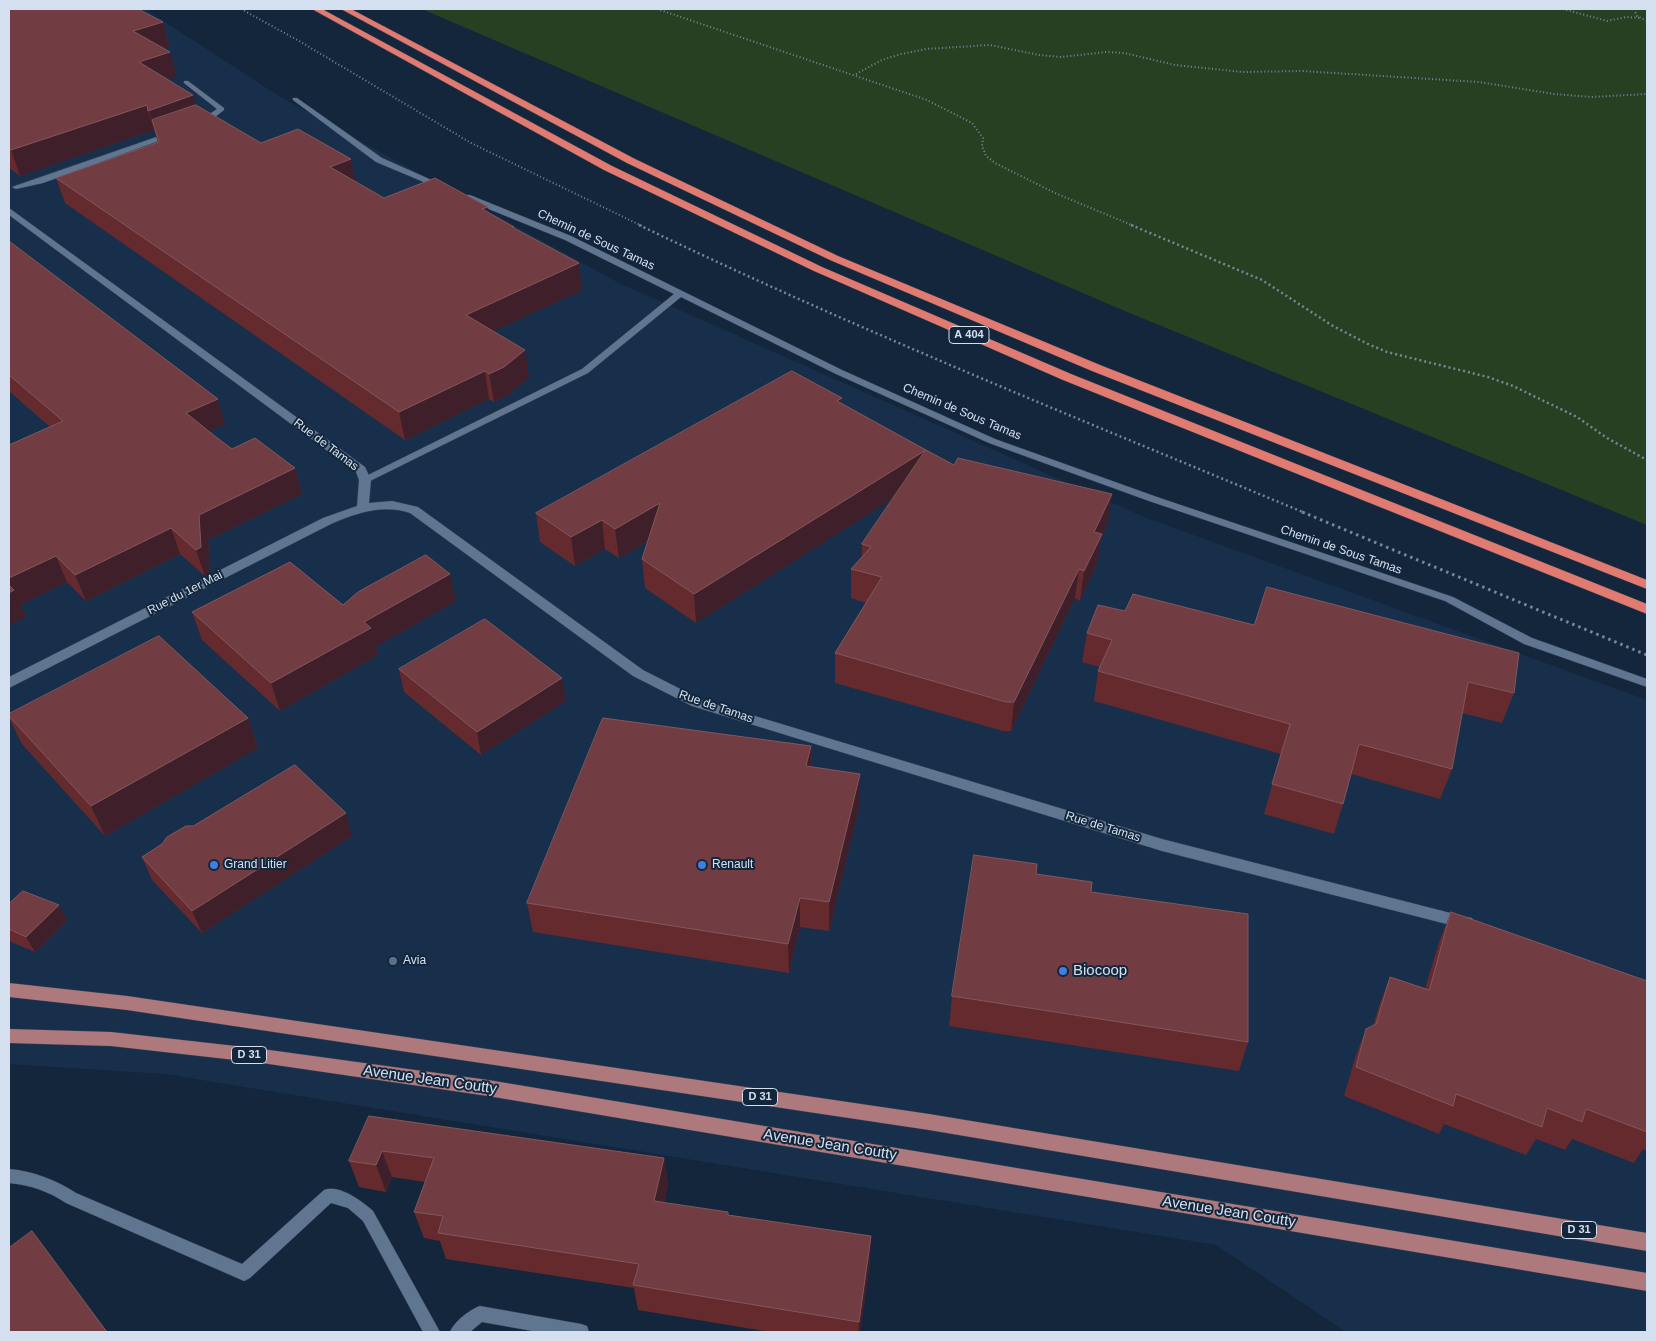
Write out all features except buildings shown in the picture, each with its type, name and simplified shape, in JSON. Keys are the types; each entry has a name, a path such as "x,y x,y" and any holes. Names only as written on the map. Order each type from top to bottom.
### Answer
{"highway":[{"name":"A 404","path":"316,9 608,168 818,269 1067,377 1647,609"},
{"name":"A 404","path":"345,9 631,162 834,258 1096,368 1647,585"}],"main road":[{"name":"D 31","path":"9,990 127,1003 929,1122 1647,1242"},
{"name":"Avenue Jean Coutty","path":"9,1036 111,1038 262,1056 488,1088 1647,1282"}],"street":[{"name":"Rue de Tamas","path":"9,211 361,470 364,480 363,507 403,506 414,510 638,673 665,688 697,703 1162,845 1475,925"},
{"name":"Rue du 1er Mai","path":"9,683 327,521 363,507"}],"lane":[{"path":"186,82 222,109 192,128"},
{"name":"Chemin de Sous Tamas","path":"295,99 380,160 568,238 839,372 992,441 1153,499 1449,599 1528,641 1647,684"},
{"path":"9,181 12,188 40,181 183,131"},
{"path":"364,480 585,371 679,294"},
{"path":"9,1176 22,1177 60,1190 71,1198 244,1273 329,1195 353,1203 368,1216 432,1332"},
{"path":"458,1332 480,1314 581,1332"}],"path":[{"path":"241,9 286,33 471,143 720,264 947,364 1647,655"},
{"path":"658,9 927,100 962,117 978,130 983,138 982,146 986,156 995,163 1046,189 1262,280 1333,326 1368,344 1387,352 1488,377 1512,386 1577,417 1607,438 1647,460"},
{"path":"1563,9 1607,21 1626,17 1641,18"},
{"path":"1634,9 1637,16 1647,21"},
{"path":"855,75 882,60 901,54 926,49 990,45 1039,55 1061,57 1124,52 1175,65 1243,72 1356,73 1478,82 1554,94 1590,97 1647,94"}],"shaded area":[{"path":"9,9 145,9 282,98 619,283 1144,517 1647,700 1647,1332 1346,1332 1216,1245 165,1074 9,1064"}],"green space":[{"path":"422,9 1647,9 1647,525 1120,309"}],"place":[{"name":"Grand Litier","path":"214,865"},
{"name":"Renault","path":"702,865"},
{"name":"Avia","path":"393,961"},
{"name":"Biocoop","path":"1063,971"}]}
